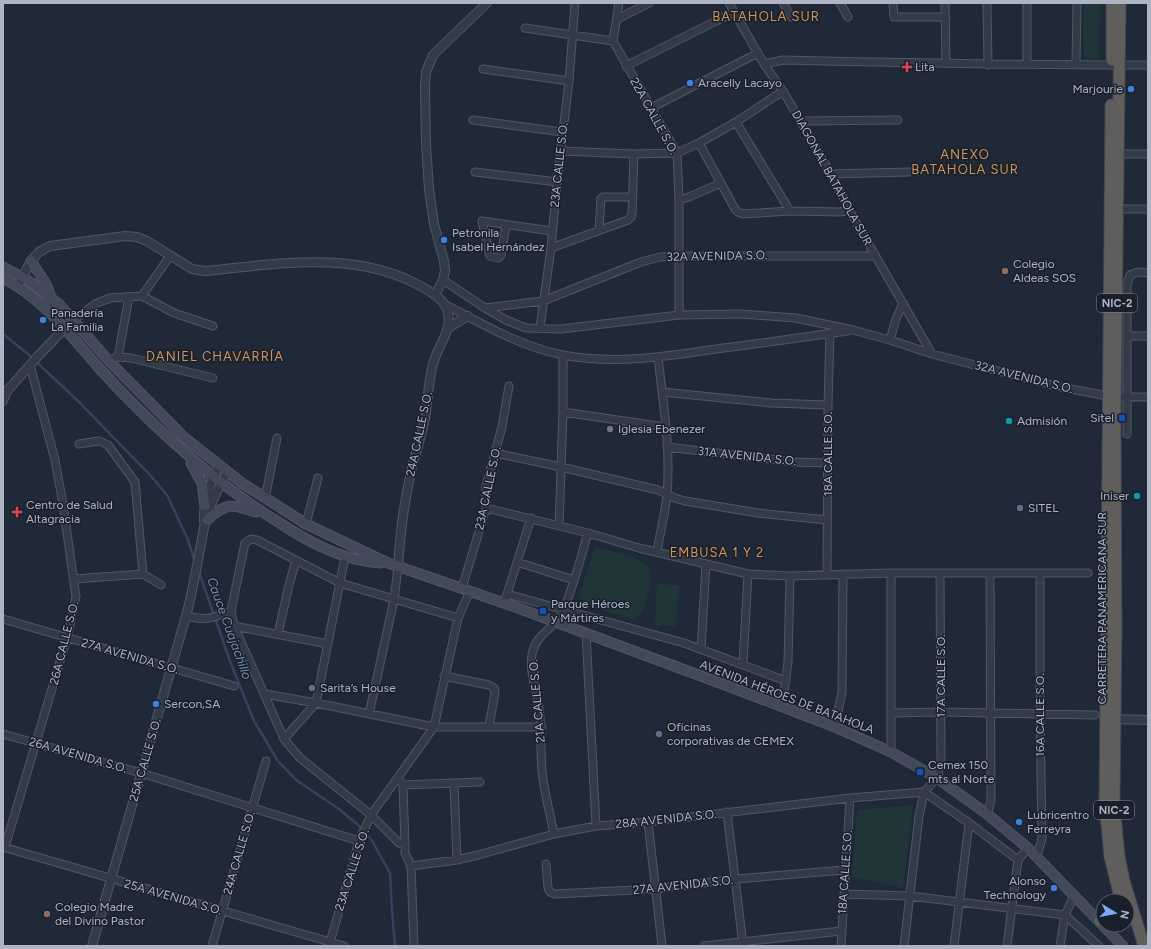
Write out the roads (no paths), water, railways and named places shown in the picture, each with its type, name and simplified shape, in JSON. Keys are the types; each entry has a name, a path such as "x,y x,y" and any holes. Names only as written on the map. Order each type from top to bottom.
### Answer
{"highway":[{"name":"CARRETERA PANAMERICANA SUR","path":"1112,3 1118,154 1113,209"},
{"name":"CARRETERA PANAMERICANA SUR","path":"1120,3 1115,65 1113,209 1117,396 1116,603 1105,718 1124,893"},
{"name":"CARRETERA PANAMERICANA SUR","path":"1135,925 1144,946"},
{"path":"1132,933 1137,946"}],"main road":[{"path":"31,261 46,284 51,297"},
{"name":"AVENIDA HÉROES DE BATAHOLA","path":"3,267 22,277 51,297 74,320 108,360 180,433 219,466 265,499 306,524 388,564"},
{"name":"AVENIDA HÉROES DE BATAHOLA","path":"3,278 18,287 53,315 99,368 150,422 188,456 221,483 300,536 346,557 388,564 466,590 506,599 555,623 586,633 836,726 891,752 937,778 987,814 1037,856 1074,896 1095,915"},
{"path":"188,456 202,483 205,506"},
{"path":"206,523 218,511 225,507 240,506 267,515"},
{"name":"AVENIDA HÉROES DE BATAHOLA","path":"1110,933 1118,945"}],"street":[{"path":"434,295 443,280 445,271 444,261 434,224 429,189 426,145 426,72 433,55 487,3"},
{"name":"23A CALLE S.O.","path":"540,328 551,248 562,132 569,81 575,3"},
{"path":"526,28 613,41 620,3"},
{"path":"617,19 649,3"},
{"name":"DIAGONAL BATAHOLA SUR","path":"729,3 764,64 783,91 832,174 849,210 932,354"},
{"path":"783,3 790,17"},
{"path":"840,3 848,17"},
{"path":"893,3 894,17 946,17"},
{"path":"946,3 946,63"},
{"path":"987,3 988,65"},
{"path":"1027,3 1027,64"},
{"path":"1076,64 1077,3"},
{"path":"626,66 734,12"},
{"name":"22A CALLE S.O.","path":"613,41 677,153 679,200 678,315"},
{"path":"652,108 758,53"},
{"path":"764,64 783,60 988,65 1148,65"},
{"path":"483,69 569,81"},
{"path":"560,151 634,154 677,153 699,143 736,122 783,91"},
{"path":"473,120 562,132"},
{"path":"800,121 898,120"},
{"path":"736,122 790,211"},
{"path":"699,143 734,209 738,212 743,214 790,211 840,212 849,210"},
{"path":"551,248 628,220 631,217 634,154"},
{"path":"1118,154 1148,154"},
{"path":"475,172 557,182"},
{"path":"832,174 909,172"},
{"path":"679,200 721,183"},
{"path":"599,230 601,199 603,197 633,197"},
{"path":"1113,209 1148,209"},
{"path":"506,225 501,255 498,258 490,256 482,221 552,231"},
{"path":"18,287 31,261 39,252 50,246 125,236 137,237 147,241 192,269 204,271 292,262 320,262 347,264 390,272 419,286 434,295 446,305 524,343 541,350 563,355 626,359 658,357 853,330"},
{"path":"142,296 170,256"},
{"name":"32A AVENIDA S.O.","path":"485,308 543,301 641,262 660,257 876,256"},
{"path":"1126,434 1117,396 1127,336 1127,285 1130,275 1138,272 1148,273"},
{"name":"32A AVENIDA S.O.","path":"443,280 485,308 506,320 526,328 561,329 678,315 741,314 796,318 853,330 932,354 1060,387 1117,396 1148,397"},
{"path":"3,401 7,391 65,328 95,304 110,298 142,296 174,313 213,326"},
{"path":"118,357 129,297"},
{"path":"890,340 896,319 903,303"},
{"name":"24A CALLE S.O.","path":"398,567 404,506 412,467 425,418 432,365 448,328 448,312 446,305"},
{"path":"448,328 468,316"},
{"name":"18A CALLE S.O.","path":"827,575 830,333"},
{"path":"1127,336 1148,336"},
{"path":"559,526 563,412 563,355"},
{"path":"108,360 118,357 149,361 213,378"},
{"path":"656,552 667,495 667,447 658,357"},
{"name":"26A CALLE S.O.","path":"4,847 67,638 76,597 55,460 31,364"},
{"name":"23A CALLE S.O.","path":"330,944 360,838 371,814 434,727 444,676 486,508 486,486 502,427 509,386"},
{"path":"662,392 771,402 828,405"},
{"path":"563,412 665,427"},
{"path":"265,499 277,438"},
{"path":"79,444 99,442 108,445 135,482 143,574"},
{"name":"31A AVENIDA S.O.","path":"667,447 794,462 828,463"},
{"path":"495,453 658,490 667,495 685,501 750,512 828,520"},
{"name":"25A CALLE S.O.","path":"206,523 205,506 207,494 219,466"},
{"name":"25A CALLE S.O.","path":"92,946 194,587 206,523 221,483 227,472"},
{"path":"306,524 318,478"},
{"path":"486,508 588,533 706,565 748,574 790,576 891,573 1088,573"},
{"path":"530,518 506,599 563,611 684,643 786,681"},
{"name":"21A CALLE S.O.","path":"554,834 542,771 542,727 531,665 532,654 538,638 555,623 563,611 588,533"},
{"path":"405,845 399,843 371,814 300,758 284,739 234,626 231,611 245,543 250,539 257,540 340,583 458,618"},
{"path":"284,739 316,703 346,557"},
{"path":"278,634 296,560"},
{"path":"517,562 574,580"},
{"path":"701,649 706,565"},
{"path":"369,714 394,600 398,567"},
{"path":"891,573 891,752"},
{"name":"17A CALLE S.O.","path":"937,778 941,762 940,573"},
{"path":"987,814 991,800 990,573"},
{"path":"74,579 143,574 161,585"},
{"path":"743,664 748,574"},
{"path":"836,726 842,692 843,574"},
{"name":"16A CALLE S.O.","path":"1037,856 1042,839 1040,574"},
{"path":"782,707 786,681 790,576"},
{"path":"186,616 207,619 231,611"},
{"name":"27A AVENIDA S.O.","path":"3,619 234,686"},
{"path":"234,626 328,644"},
{"path":"586,633 596,826"},
{"path":"444,676 489,685 494,688 495,693 489,726"},
{"path":"265,694 434,727 542,727"},
{"path":"891,713 941,712 1040,714 1148,720"},
{"name":"26A AVENIDA S.O.","path":"3,734 141,773 251,808 360,838"},
{"name":"24A CALLE S.O.","path":"212,946 251,808 266,761"},
{"path":"398,778 403,785 405,853 411,866 414,946"},
{"path":"904,946 919,816 924,792 937,778"},
{"path":"403,785 480,782"},
{"path":"454,783 457,860"},
{"path":"924,792 969,823 1018,860"},
{"name":"28A AVENIDA S.O.","path":"411,866 457,860 554,834 596,826 648,822 850,798 924,792"},
{"name":"18A CALLE S.O.","path":"841,946 850,798"},
{"path":"727,812 736,879 742,944"},
{"path":"648,822 662,946"},
{"path":"954,946 969,823"},
{"name":"25A AVENIDA S.O.","path":"4,847 330,944 344,946"},
{"path":"1007,946 1018,860 1028,848"},
{"name":"27A AVENIDA S.O.","path":"546,864 548,888 550,892 555,894 655,889 736,879 845,870"},
{"path":"844,894 910,896 1065,915 1099,946"},
{"path":"1060,946 1065,915 1074,896"},
{"path":"704,946 742,944 842,931"}],"waterway":[{"name":"Cauce Cuajachillo","path":"3,334 28,354 79,402 151,476 167,495 188,540 195,562"},
{"name":"Cauce Cuajachillo","path":"199,572 231,664 254,721 278,761 296,780 339,809 358,825 371,839 390,873 395,946"}],"place":[{"name":"Lita","path":"907,67"},
{"name":"Aracelly Lacayo","path":"690,83"},
{"name":"Marjourie","path":"1131,89"},
{"name":"Petronila Isabel Hernández","path":"444,240"},
{"name":"Colegio Aldeas SOS","path":"1005,271"},
{"name":"Panadería La Familia","path":"43,320"},
{"name":"Sitel","path":"1122,418"},
{"name":"Admisión","path":"1009,421"},
{"name":"Iglesia Ebenezer","path":"610,429"},
{"name":"Iniser","path":"1137,496"},
{"name":"SITEL","path":"1020,508"},
{"name":"Centro de Salud Altagracia","path":"17,512"},
{"name":"Parque Héroes y Mártires","path":"543,611"},
{"name":"Sarita’s House","path":"312,688"},
{"name":"Sercon,SA","path":"156,704"},
{"name":"Oficinas corporativas de CEMEX","path":"659,734"},
{"name":"Cemex 150 mts al Norte","path":"920,772"},
{"name":"Lubricentro Ferreyra","path":"1019,822"},
{"name":"Alonso Technology","path":"1054,888"},
{"name":"Colegio Madre del Divino Pastor","path":"47,914"}],"district":[{"name":"BATAHOLA SUR","path":"766,16"},
{"name":"ANEXO BATAHOLA SUR","path":"965,162"},
{"name":"DANIEL CHAVARRÍA","path":"215,356"},
{"name":"EMBUSA 1 Y 2","path":"717,552"}]}
